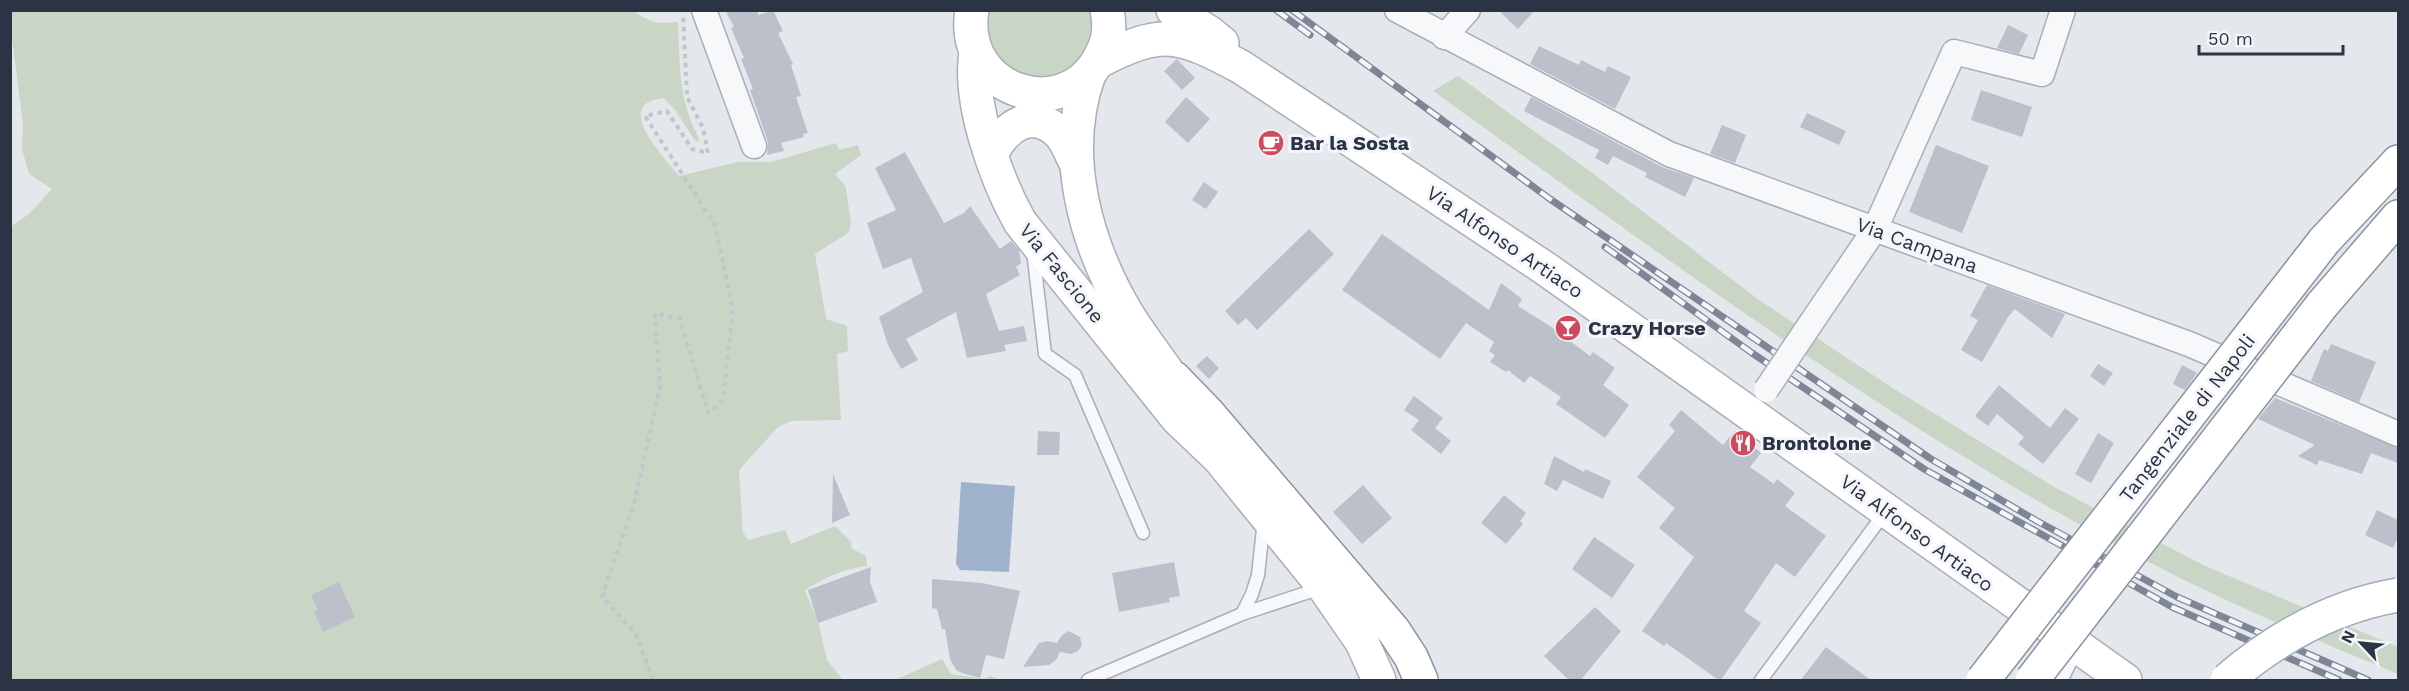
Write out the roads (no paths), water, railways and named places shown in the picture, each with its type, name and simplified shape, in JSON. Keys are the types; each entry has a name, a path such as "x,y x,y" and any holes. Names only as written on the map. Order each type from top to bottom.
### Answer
{"main road":[{"path":"948,10 974,35 985,67 997,80 1027,94 1044,95 1060,92 1076,85 1094,68 1135,44 1173,38 1219,55 1264,81"},
{"name":"Via Fascione","path":"1107,10 1109,31 1106,46 1081,95 1076,163 1082,208 1095,246 1116,294 1129,316 1174,378 1219,458"},
{"path":"1173,10 1200,22 1264,81"},
{"name":"Via Fascione","path":"974,35 974,84 991,156 1006,197 1020,222 1177,417 1219,458 1324,586 1362,642 1379,681"},
{"name":"Via Alfonso Artiaco","path":"1264,81 1546,269 1758,402 1887,510 2125,681"},
{"path":"991,156 1001,137 1016,125 1029,121 1042,122 1053,127 1062,136 1076,163"},
{"name":"Tangenziale di Napoli","path":"1983,681 2324,241 2398,163"},
{"path":"1033,238 1054,240 1063,238 1075,227 1082,208"},
{"name":"Tangenziale di Napoli","path":"2032,681 2322,305 2398,217"},
{"path":"1174,378 1220,426 1394,632 1411,657 1421,681"},
{"path":"2227,681 2253,658 2310,624 2364,603 2398,595"}],"street":[{"path":"704,10 754,146"},
{"name":"Via Campana","path":"1397,10 1444,37 1669,154 2189,344 2398,434"},
{"path":"1444,37 1468,10"},
{"path":"1758,402 1875,229 1954,52 2042,75 2063,10"},
{"path":"2055,681 2073,644"}],"lane":[{"path":"1033,238 1045,354 1075,375 1143,533"},
{"path":"2322,305 2376,261"},
{"path":"1761,681 1887,510"},
{"path":"1242,614 1258,575 1265,513"},
{"path":"1088,681 1242,614 1324,586"}],"water":[{"path":"961,482 1015,486 1009,572 960,570 956,564"}],"railway":[{"path":"1276,10 1310,35"},
{"path":"1292,10 1550,199 1931,459 2037,521 2177,597 2368,680"},
{"path":"1605,247 1752,353 1924,469 2172,607 2339,680"}],"place":[{"name":"Bar la Sosta","path":"1271,143"},
{"name":"Crazy Horse","path":"1568,328"},
{"name":"Brontolone","path":"1743,443"}]}
